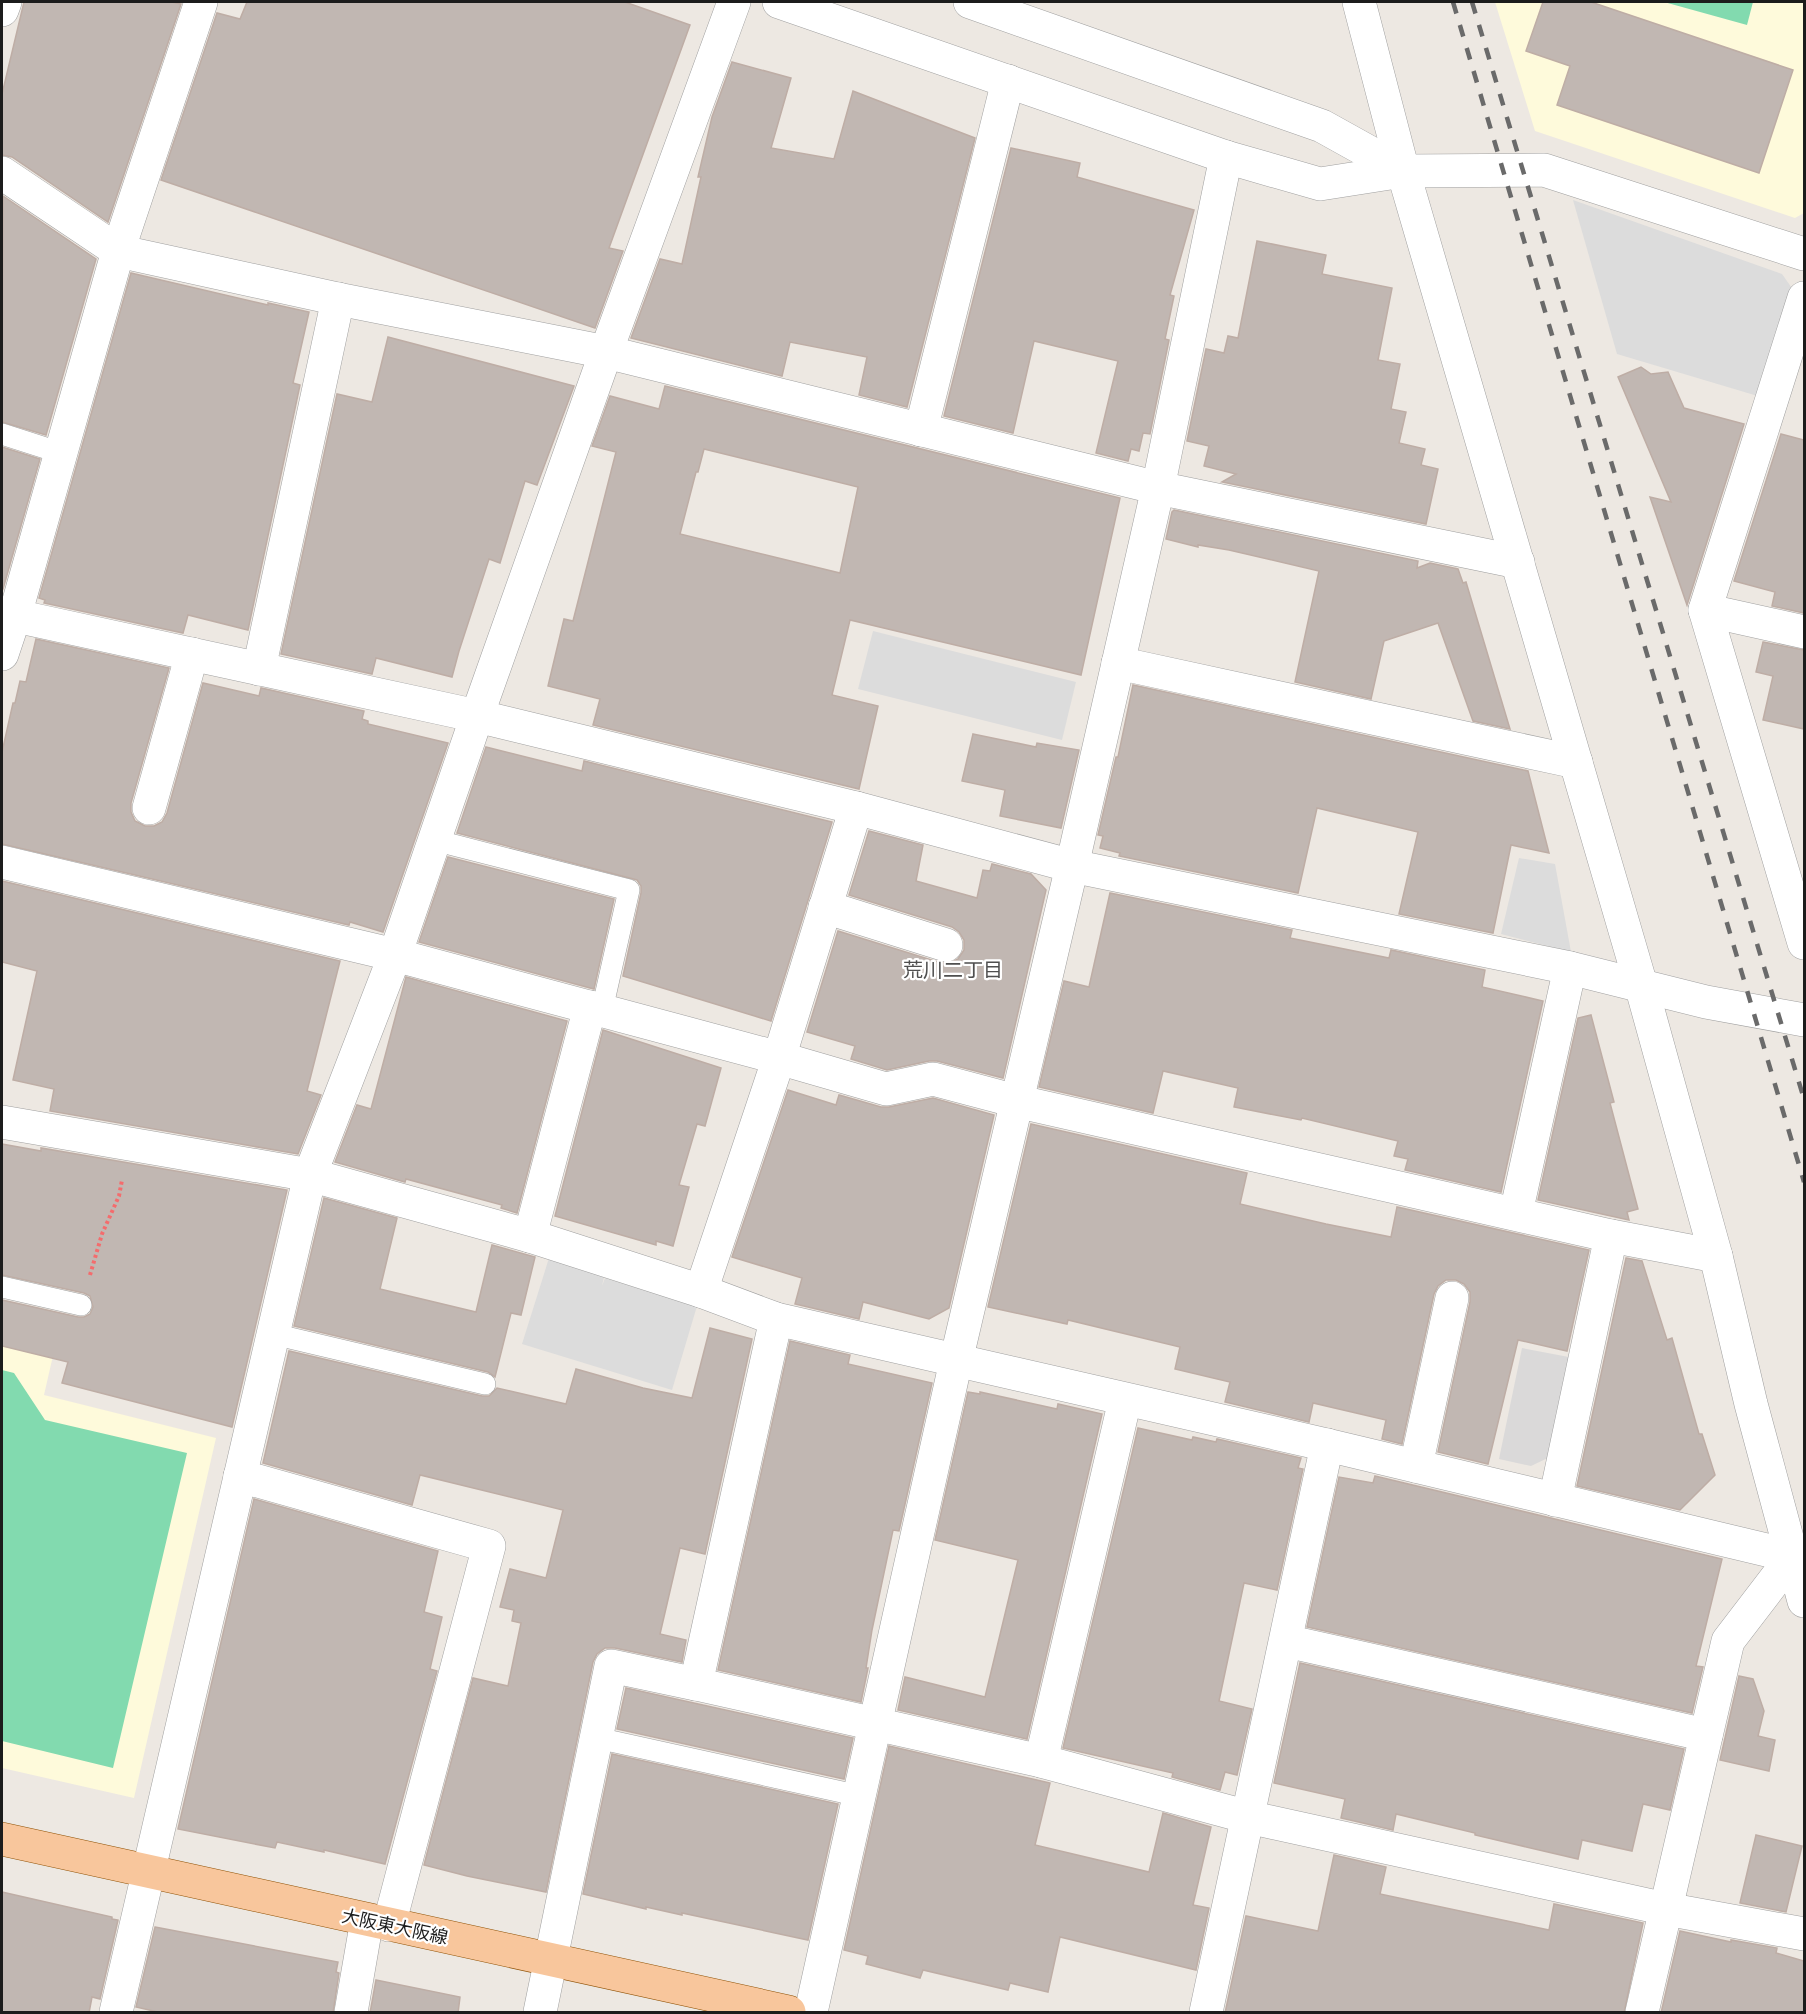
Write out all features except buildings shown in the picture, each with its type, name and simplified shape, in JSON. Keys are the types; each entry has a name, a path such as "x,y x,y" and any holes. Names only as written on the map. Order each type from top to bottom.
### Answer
{"main road":[{"name":"大阪東大阪線","path":"2,1839 789,2013"}],"street":[{"path":"2,10 5,2"},
{"path":"2,654 8,614 61,453 118,251 201,2"},
{"path":"116,2013 310,1175 395,955 606,352 735,2"},
{"path":"779,2 1226,157 1320,184 1403,171 1544,170 1804,254"},
{"path":"970,2 1322,126 1403,171"},
{"path":"1359,2 1403,171 1641,985 1716,1256 1751,1404 1799,1558 1804,1601"},
{"path":"921,430 1008,81"},
{"path":"811,2013 956,1361 1158,488 1226,157"},
{"path":"2,173 118,251 339,299 606,352 1158,488 1518,562"},
{"path":"1804,298 1705,610 1804,943"},
{"path":"259,669 339,299"},
{"path":"1705,610 1804,632"},
{"path":"8,614 477,716 856,808 1072,866 1570,968 1706,1002 1804,1020"},
{"path":"150,808 192,654"},
{"path":"1118,663 1576,762"},
{"path":"701,1291 779,1058 856,808"},
{"path":"2,862 395,955 886,1089 933,1079 1016,1101 1611,1236 1716,1256"},
{"path":"825,907 946,945"},
{"path":"1516,1213 1570,968"},
{"path":"530,1236 596,1008"},
{"path":"2,1122 310,1175 530,1236 701,1291 776,1319 1327,1445 1799,1558"},
{"path":"1555,1500 1611,1236"},
{"path":"1416,1466 1452,1298"},
{"path":"696,1684 776,1319"},
{"path":"1041,1761 1125,1400"},
{"path":"1206,2013 1327,1445"},
{"path":"240,1476 489,1546 351,2013"},
{"path":"1642,2013 1728,1641 1799,1558"},
{"path":"1286,1641 1706,1735"},
{"path":"540,2013 611,1666 1041,1761 1248,1817 1666,1909 1804,1934"}],"lane":[{"path":"2,434 61,453"},
{"path":"434,840 628,890 596,1008"},
{"path":"2,1287 81,1305"},
{"path":"273,1334 485,1384"},
{"path":"597,1738 860,1796"}],"path":[{"path":"81,1305 102,1234 119,1196 128,1144"}],"shaded area":[{"path":"1495,2 1804,2 1804,213 1795,218 1535,131"},
{"path":"1573,200 1782,274 1794,291 1761,397 1617,354"},
{"path":"873,631 1076,682 1062,740 858,689"},
{"path":"1519,858 1555,864 1571,952 1501,934"},
{"path":"549,1258 604,1277 602,1286 605,1278 697,1306 672,1390 522,1344"},
{"path":"2,1312 60,1325 44,1395 216,1438 134,1798 2,1768"},
{"path":"1522,1348 1574,1358 1554,1455 1531,1466 1499,1459"}],"green space":[{"path":"1664,2 1753,2 1747,25"},
{"path":"2,1370 14,1373 45,1420 187,1453 113,1768 2,1741"}],"railway":[{"path":"1453,2 1804,1182"},
{"path":"1472,2 1804,1099"}],"district":[{"name":"荒川二丁目","path":"953,969"}]}
